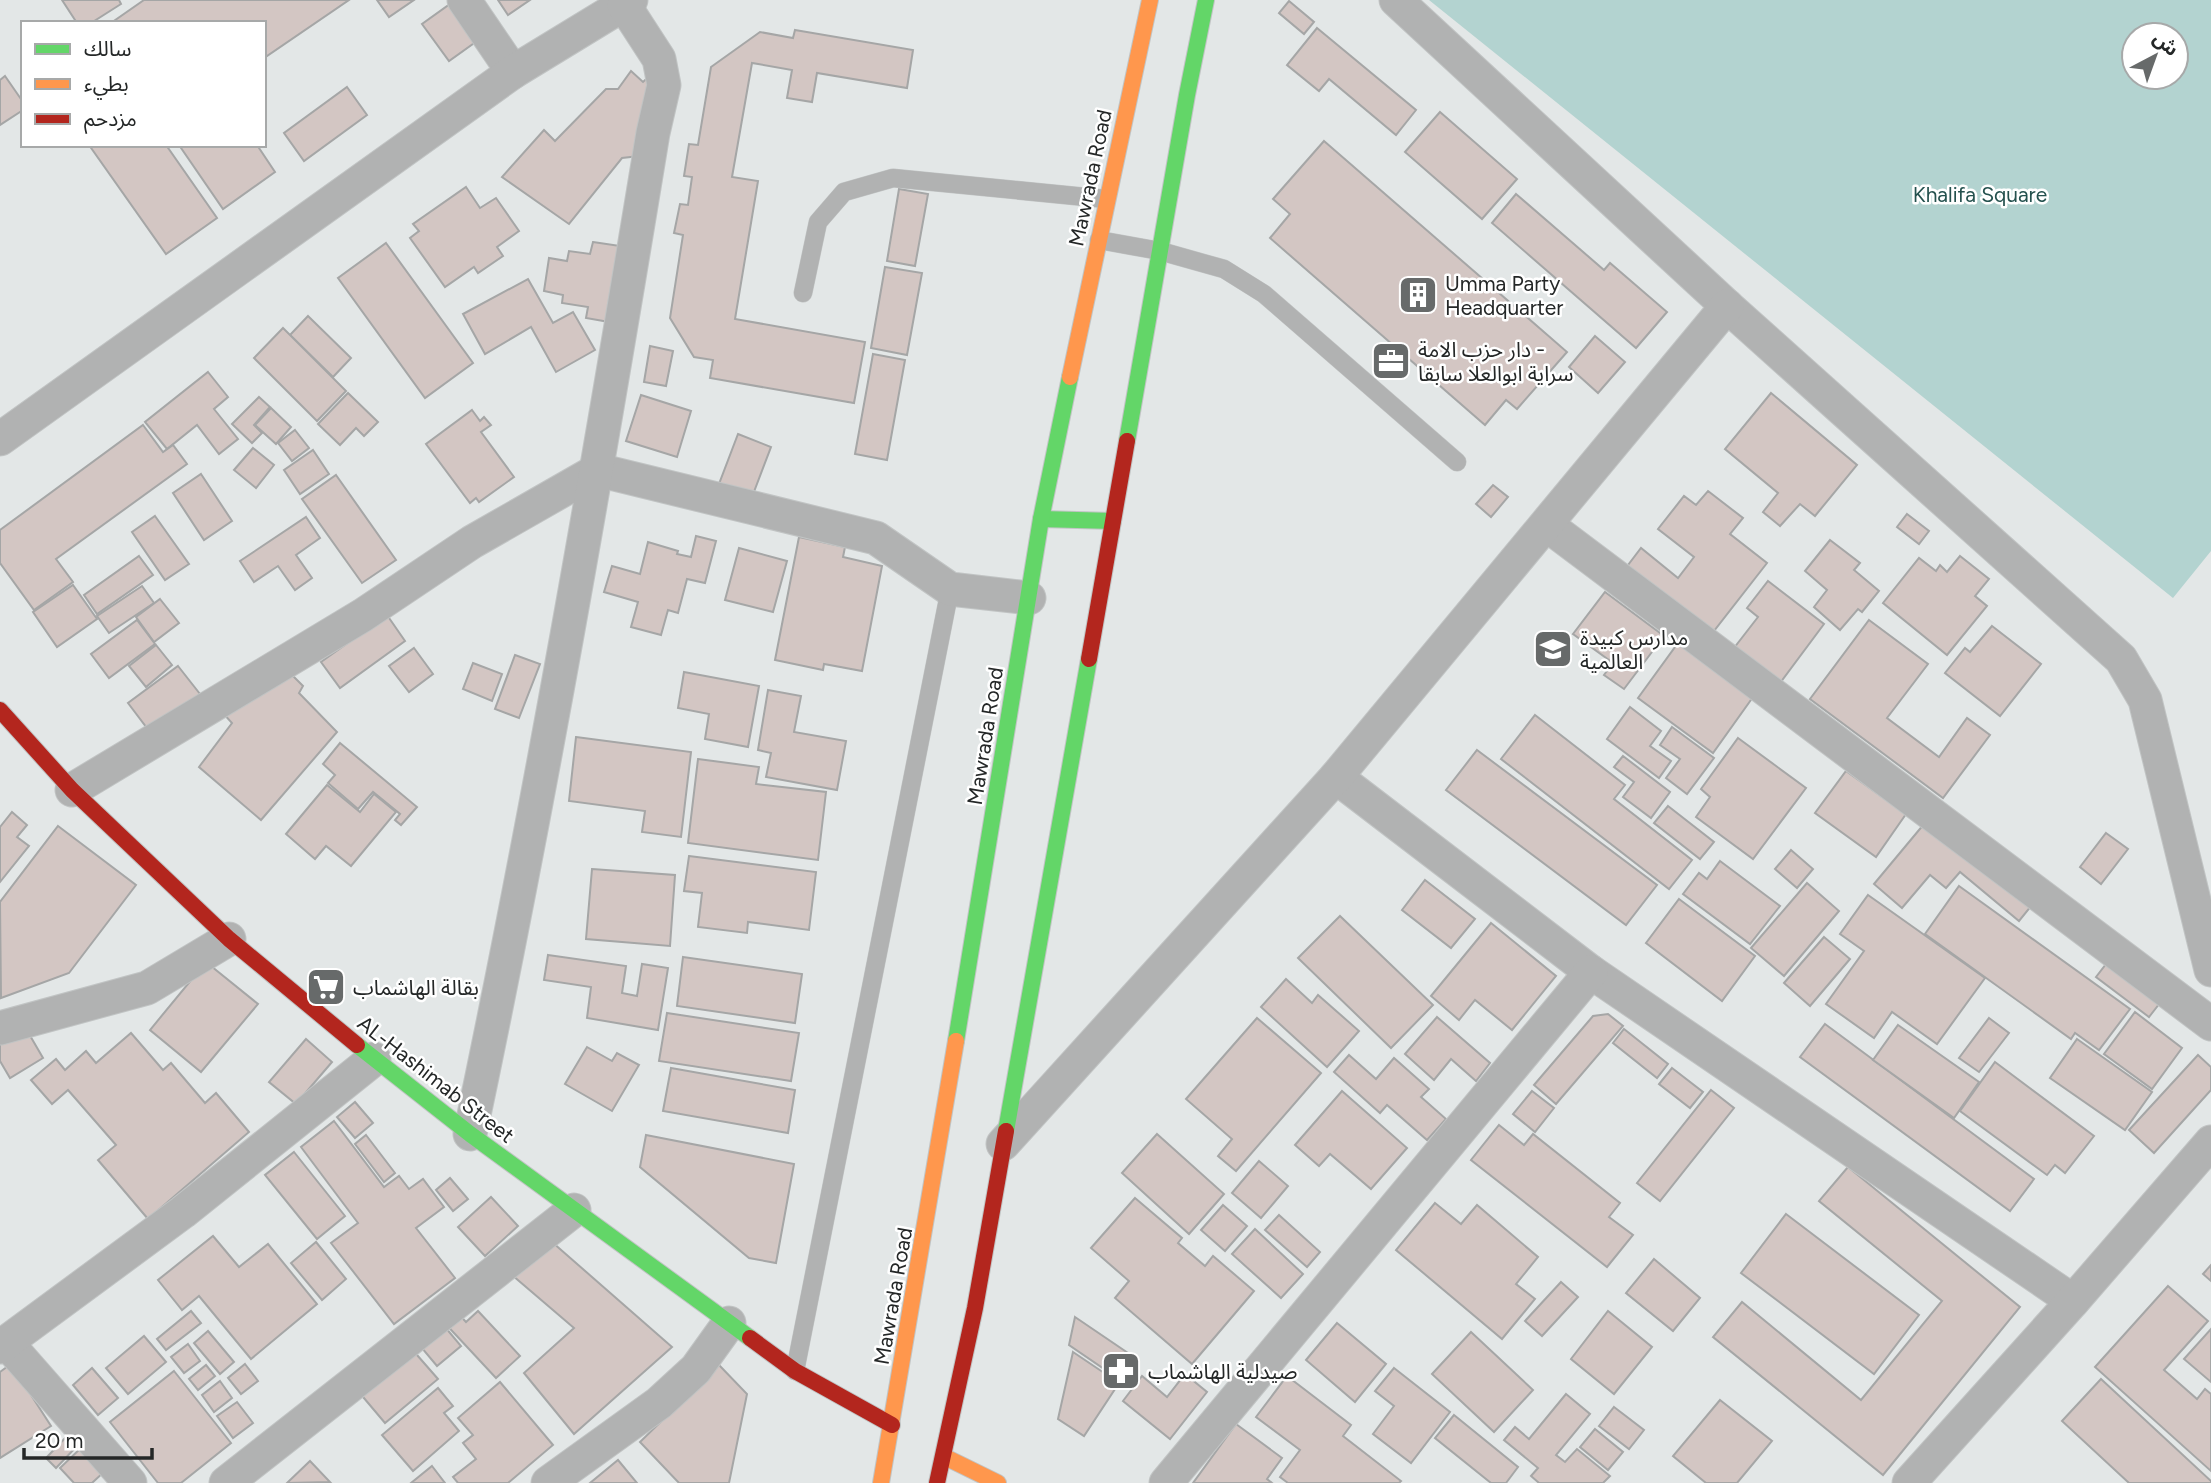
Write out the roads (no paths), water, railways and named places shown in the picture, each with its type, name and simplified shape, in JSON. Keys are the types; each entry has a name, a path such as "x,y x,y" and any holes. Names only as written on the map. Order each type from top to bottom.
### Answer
{"main road":[{"name":"Mawrada Road","path":"881,1483 1041,519 1100,240 1106,199 1150,0"},
{"path":"937,1483 975,1308 1206,0"},
{"path":"1041,519 1113,521"},
{"name":"AL-Hashimab Street","path":"0,710 72,790 229,939 374,1059 470,1134 795,1371 892,1425"},
{"path":"944,1457 998,1483"}],"street":[{"path":"464,0 513,72"},
{"path":"1396,0 1727,306 2121,659 2145,700 2211,970"},
{"path":"0,439 513,72 627,2 660,60 664,85 653,134 598,470 517,914 470,1134"},
{"path":"1003,1144 1336,776 1727,306"},
{"path":"72,790 363,615 472,542 598,470 876,538 950,589 1029,598"},
{"path":"1547,525 2211,1024"},
{"path":"1336,776 1591,972 2073,1301"},
{"path":"0,1028 147,988 229,939"},
{"path":"1167,1483 1591,972"},
{"path":"130,1483 4,1345 183,1212 374,1059"},
{"path":"1909,1483 2073,1301 2211,1142"},
{"path":"226,1483 574,1210"},
{"path":"559,1480 659,1403 696,1369 729,1323"}],"lane":[{"path":"803,293 818,222 844,192 893,178 1106,199"},
{"path":"1100,240 1160,251 1224,269 1264,294 1457,461"},
{"path":"795,1371 950,589"}],"place":[{"name":"Umma Party Headquarter","path":"1418,295"},
{"name":"دار حزب الامة - سراية ابوالعلا سابقا","path":"1391,361"},
{"name":"مدارس كبيدة العالمية","path":"1553,649"},
{"name":"بقالة الهاشماب","path":"326,987"},
{"name":"صيدلية الهاشماب","path":"1121,1371"}],"park label":[{"name":"Khalifa Square","path":"1980,194"}]}
